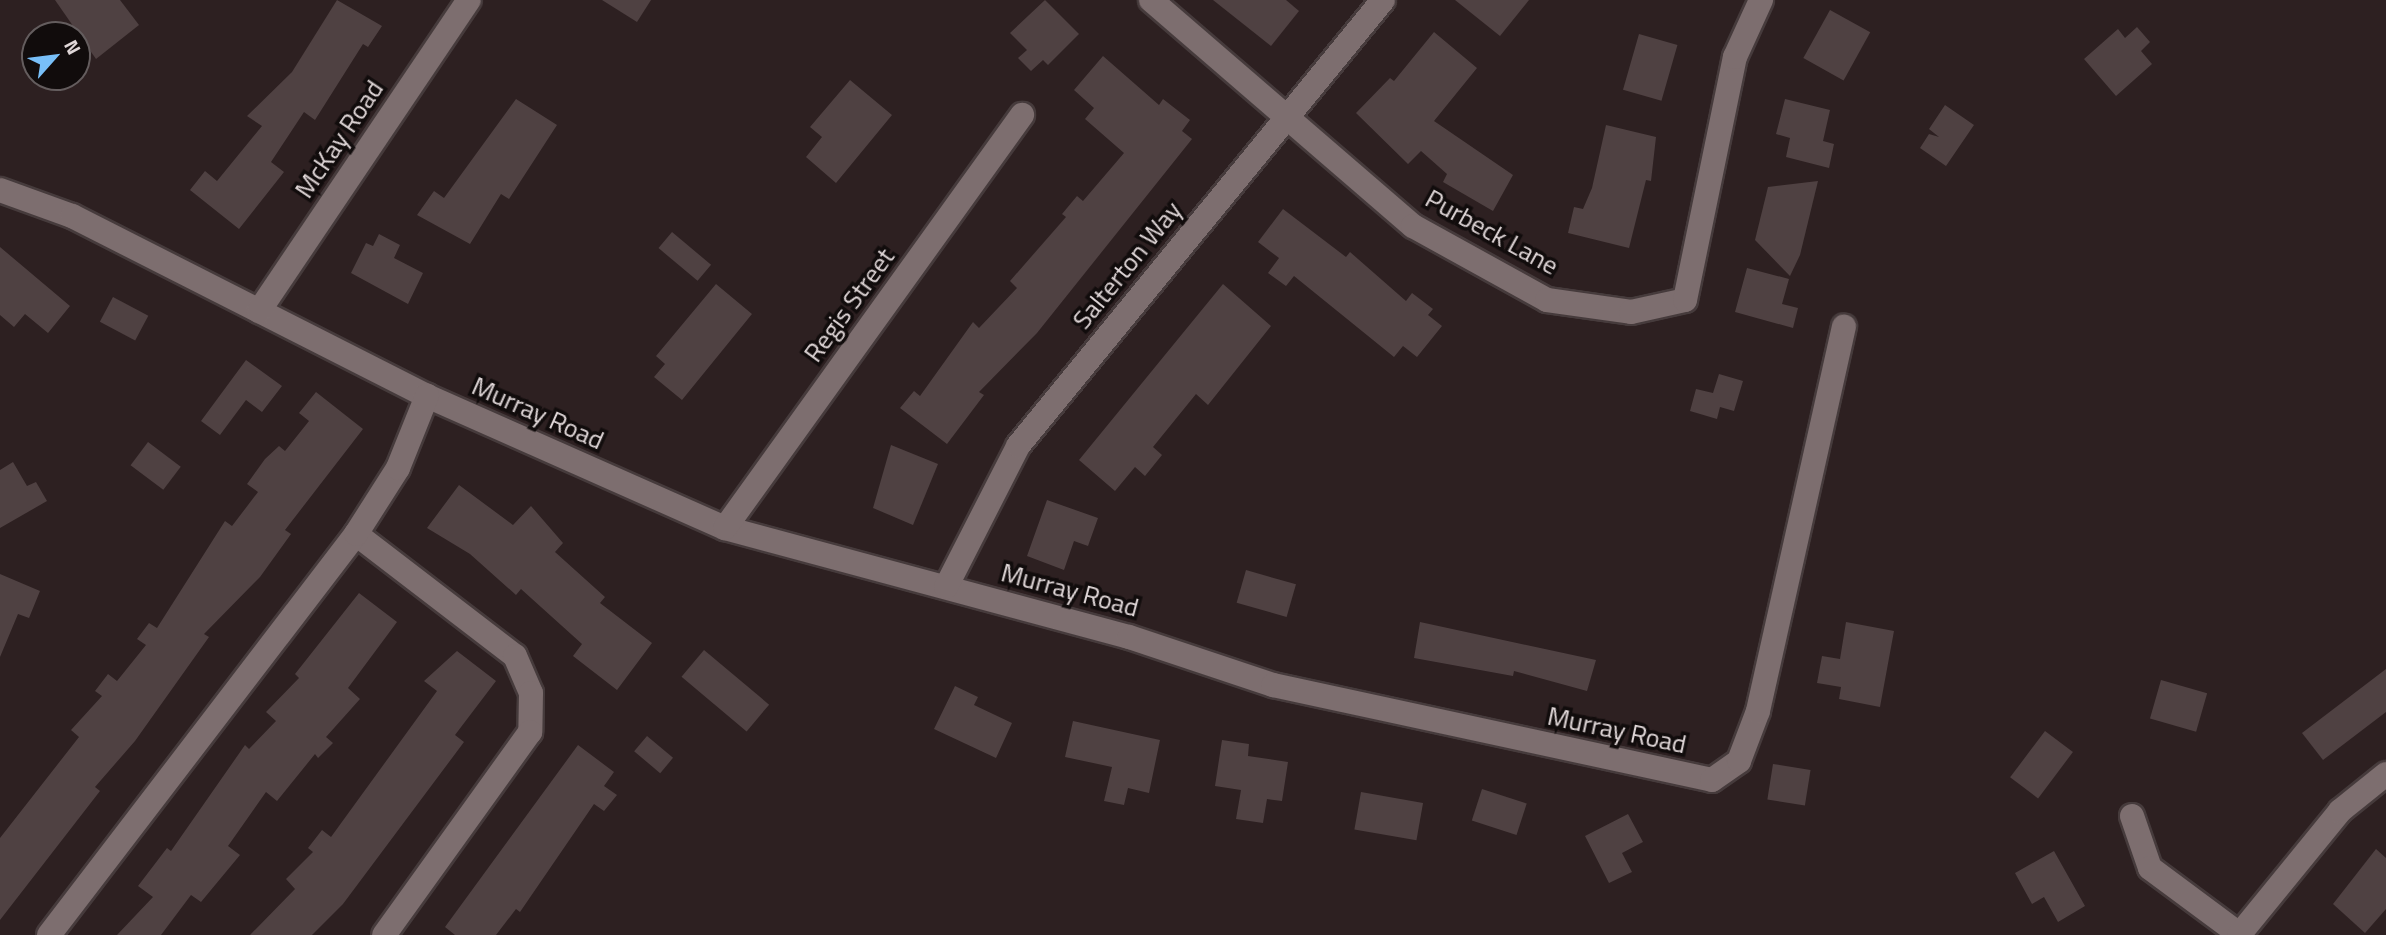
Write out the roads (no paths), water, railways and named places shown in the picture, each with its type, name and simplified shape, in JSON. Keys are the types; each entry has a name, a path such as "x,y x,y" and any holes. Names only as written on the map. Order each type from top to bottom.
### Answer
{"street":[{"name":"McKay Road","path":"259,311 469,0"},
{"path":"1150,0 1288,116"},
{"name":"Salterton Way","path":"946,587 1018,446 1383,0"},
{"name":"Purbeck Lane","path":"1288,116 1413,226 1547,300 1631,312 1685,300 1735,57 1762,0"},
{"name":"Regis Street","path":"725,528 1021,116"},
{"name":"Murray Road","path":"0,190 72,216 427,396 725,528 946,587 1273,685 1712,780 1739,761 1758,711 1844,327"},
{"path":"49,935 356,534 398,468 427,396"},
{"path":"356,534 515,656 531,693 530,732 384,935"},
{"path":"2132,816 2150,868 2239,935 2340,811 2386,774"}]}
